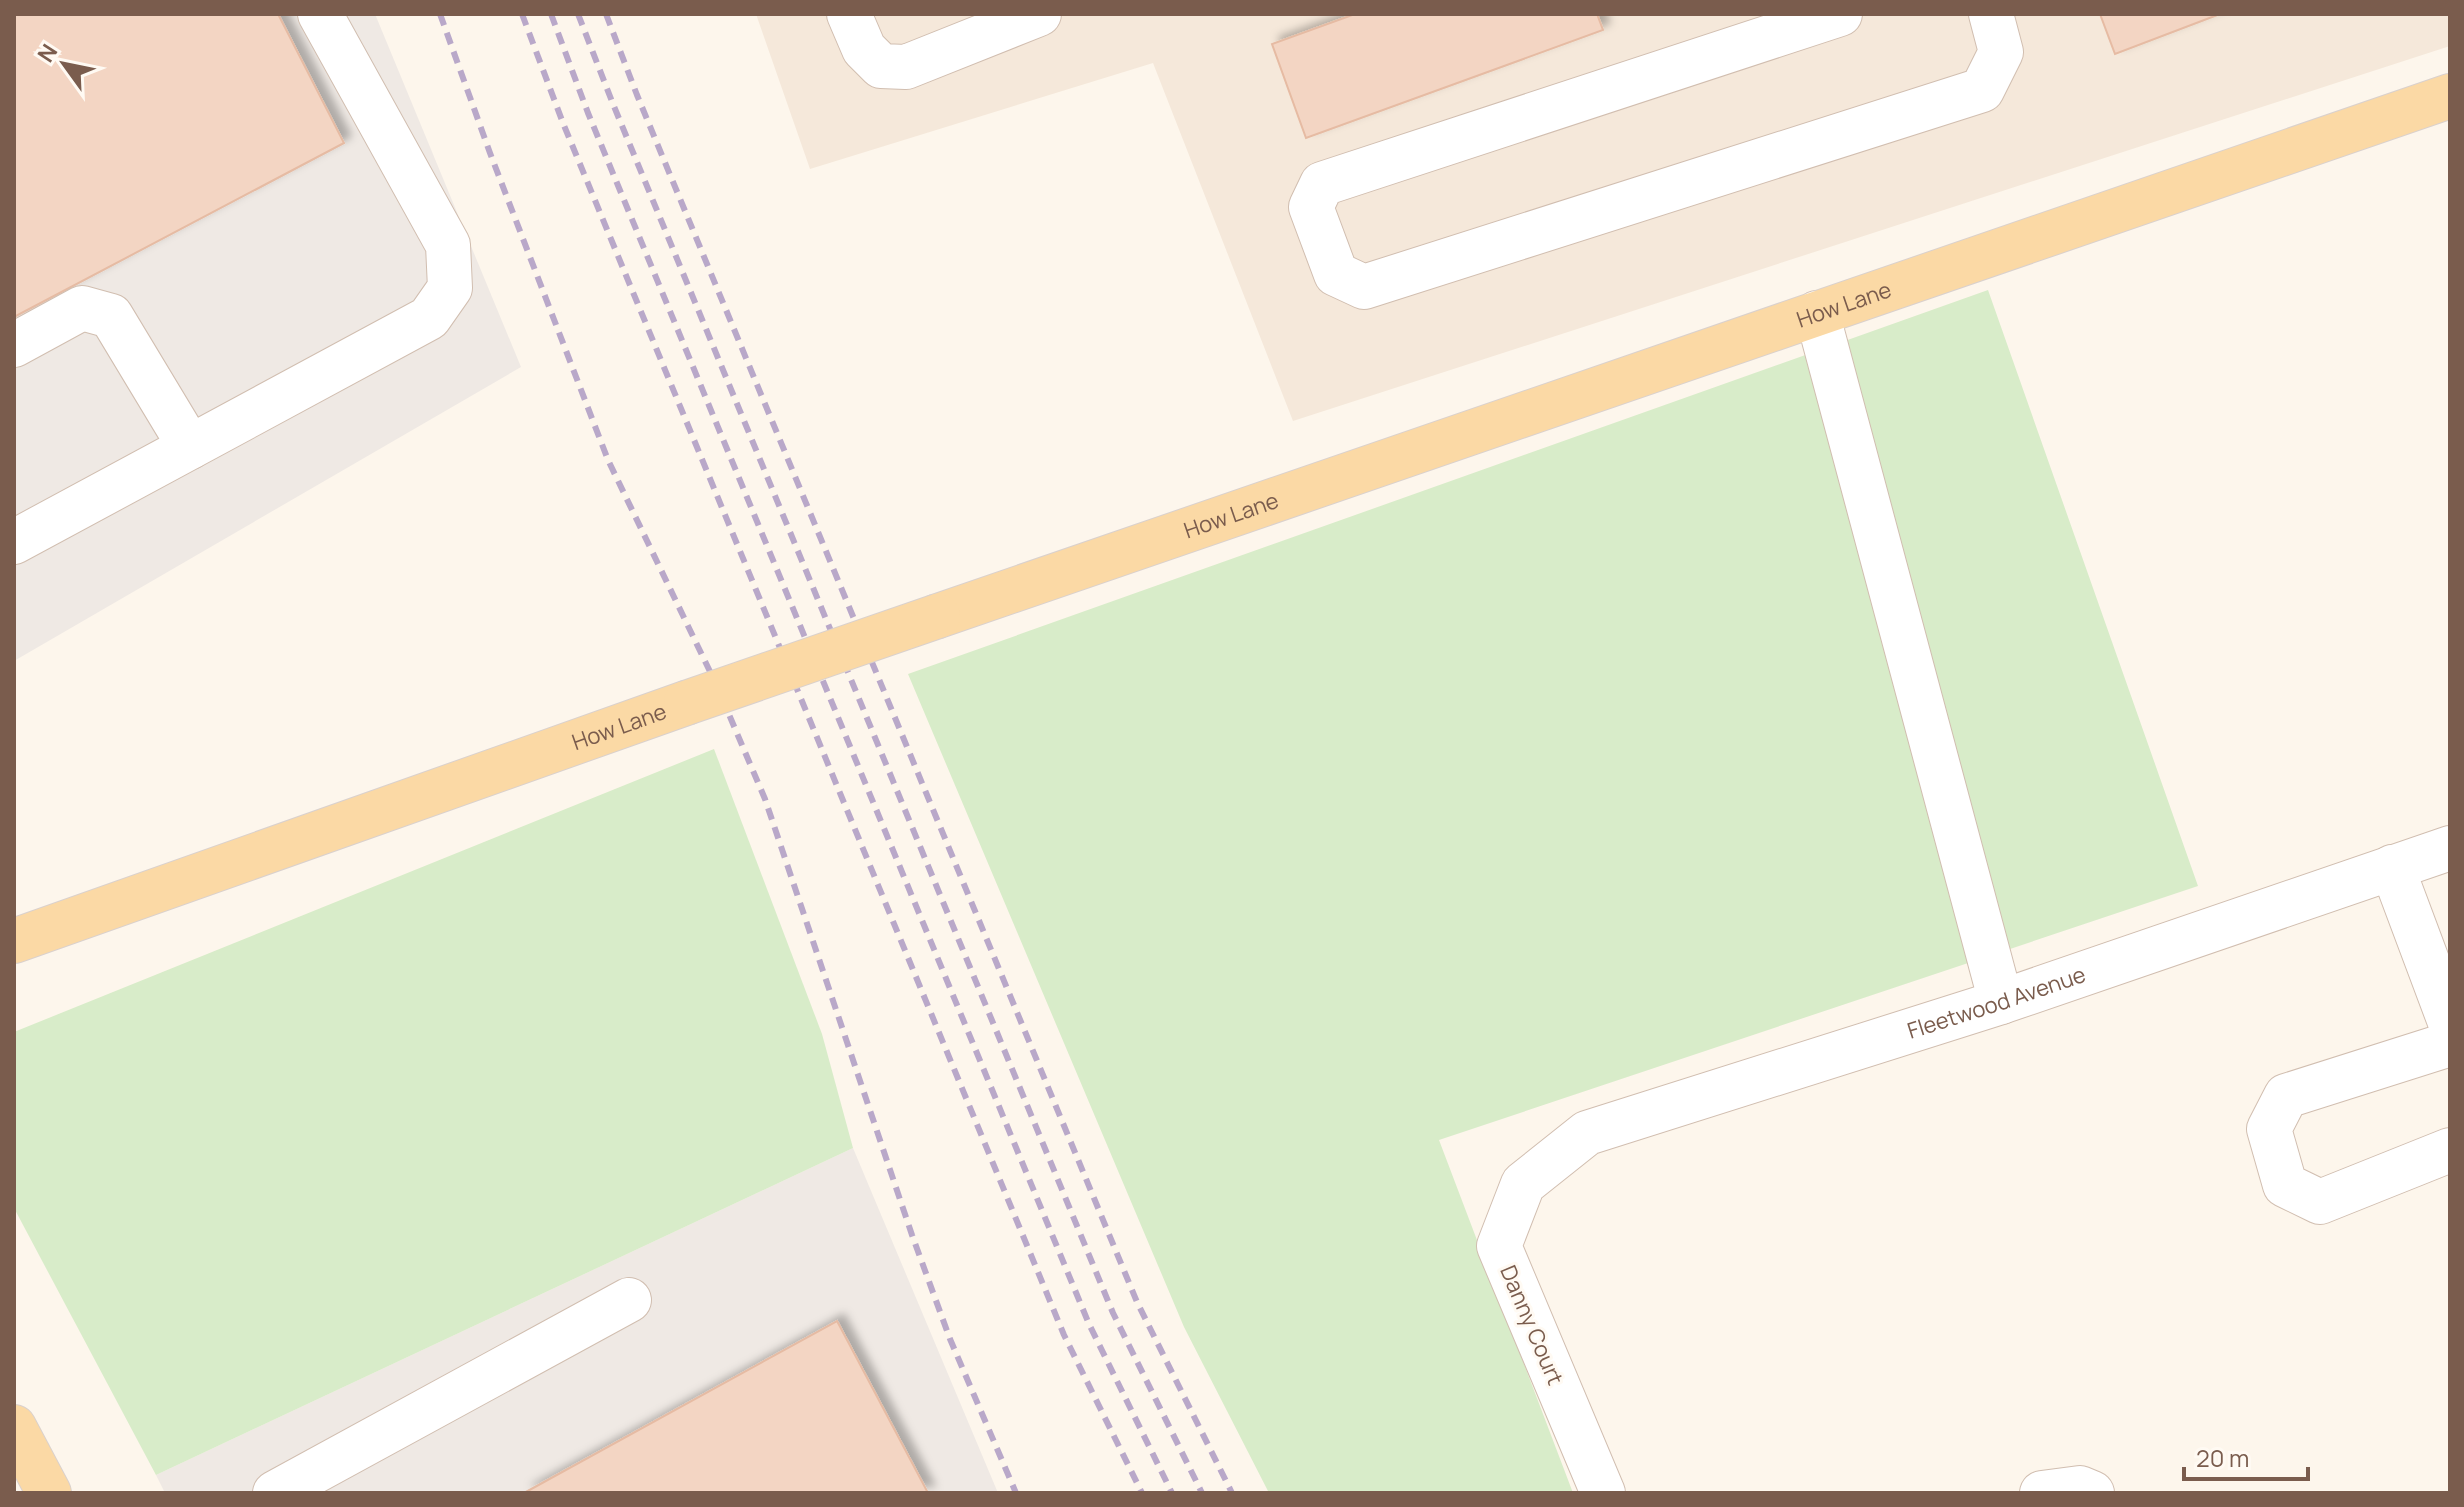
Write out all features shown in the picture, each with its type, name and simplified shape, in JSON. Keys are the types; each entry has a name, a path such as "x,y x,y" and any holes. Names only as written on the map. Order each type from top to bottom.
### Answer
{"main road":[{"name":"How Lane","path":"14,941 686,703 2450,96"},
{"path":"14,1427 49,1493"}],"street":[{"path":"14,542 429,318 450,288 448,245 320,14"},
{"path":"849,14 864,49 881,66 906,67 1039,14"},
{"path":"1840,14 1322,184 1311,207 1336,274 1364,287 1982,90 2001,52 1991,14"},
{"path":"14,345 82,308 111,316 190,447"},
{"path":"1817,313 2001,1002"},
{"name":"Fleetwood Avenue","path":"1547,1165 1587,1133 2001,1002 2450,848"},
{"path":"2392,867 2450,1022"},
{"path":"2450,1044 2286,1096 2269,1129 2285,1185 2320,1202 2450,1150"},
{"name":"Danny Court","path":"1547,1165 1523,1184 1499,1246 1603,1493"},
{"path":"275,1493 629,1300"}],"shaded area":[{"path":"14,14 375,14 521,367 14,661"},
{"path":"756,14 2450,14 2450,46 1293,421 1153,63 810,169"},
{"path":"853,1148 998,1493 165,1493 156,1475"}],"green space":[{"path":"1988,290 2198,886 1439,1140 1573,1493 1269,1493 1184,1327 908,674"},
{"path":"714,749 822,1034 853,1148 156,1475 14,1208 14,1032"}],"building":[{"path":"14,14 278,14 344,143 14,317"},
{"path":"1355,14 1597,14 1603,30 1306,138 1272,44"},
{"path":"2100,14 2220,14 2115,54"},
{"path":"837,1321 928,1493 524,1493"}],"railway":[{"path":"440,14 608,460 716,684 765,799 912,1235 950,1339 1016,1493"},
{"path":"522,14 563,123 1064,1335 1142,1493"},
{"path":"551,14 588,113 1089,1324 1172,1493"},
{"path":"578,14 1113,1313 1202,1493"},
{"path":"606,14 1137,1302 1232,1493"}]}
